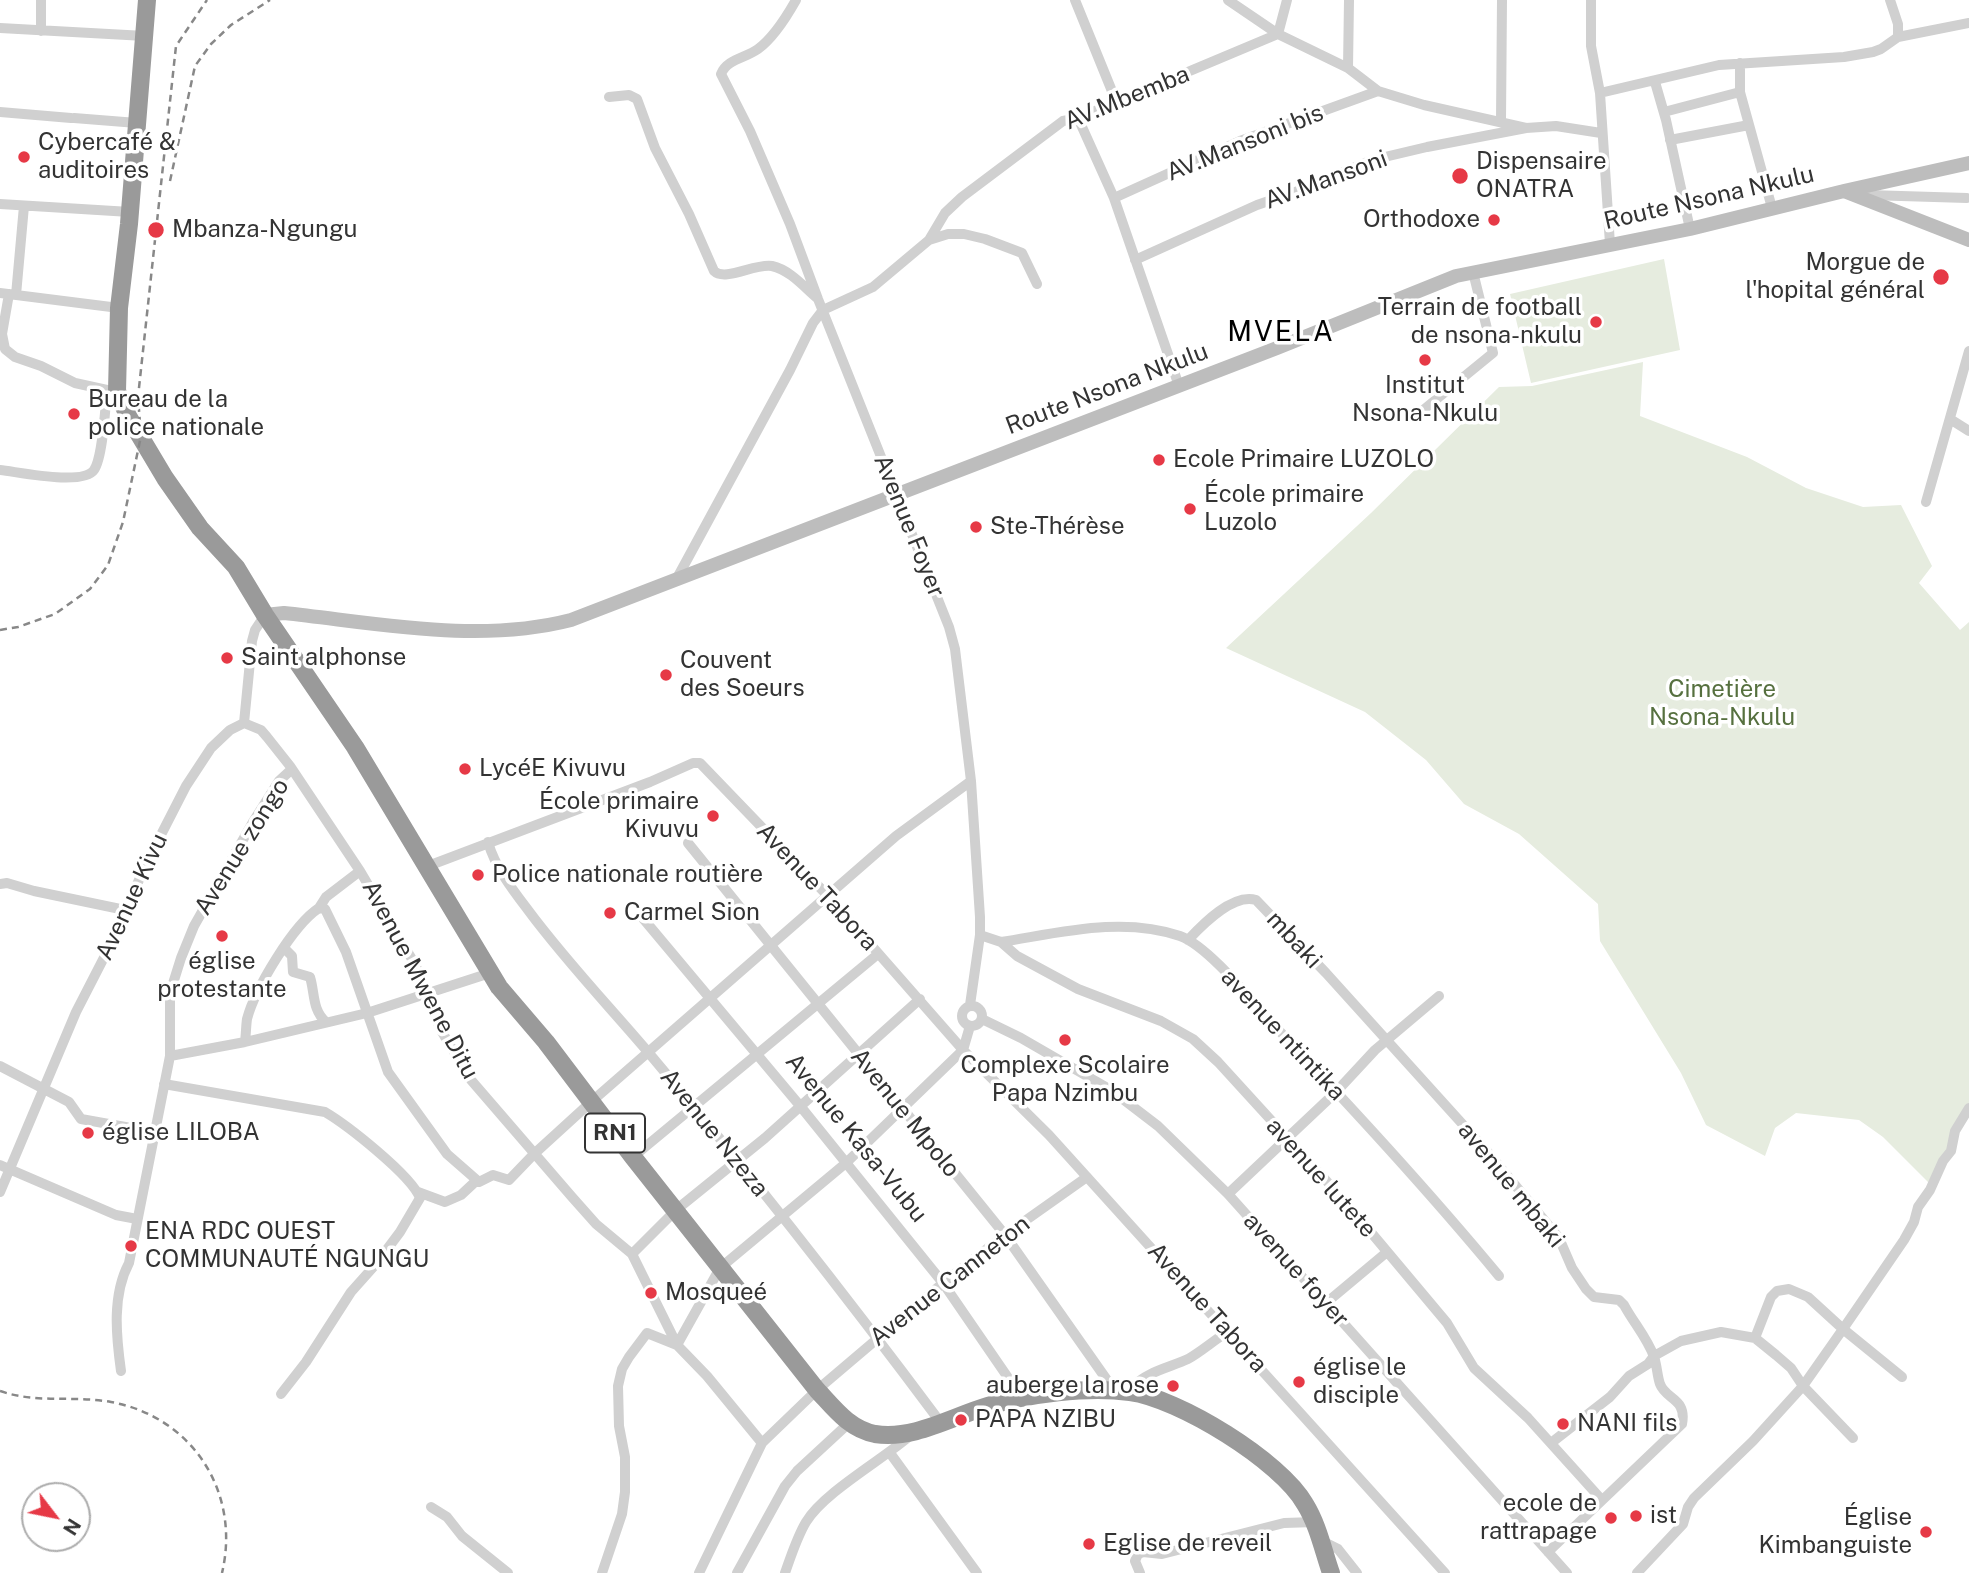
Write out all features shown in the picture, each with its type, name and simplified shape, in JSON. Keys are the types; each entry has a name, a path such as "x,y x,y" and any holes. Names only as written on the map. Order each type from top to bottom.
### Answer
{"highway":[{"name":"RN1","path":"147,0 112,391 165,478 200,527 236,567 265,615 355,747 490,973 817,1390 849,1423 875,1434 915,1432 988,1406 1023,1399 1114,1390 1134,1392 1169,1405 1258,1454 1291,1484 1317,1531 1331,1573"}],"street":[{"path":"41,0 41,31"},
{"name":"Avenue Foyer","path":"796,0 759,48 726,65 721,74 790,224 898,494 955,649 971,781 980,935 970,1005"},
{"path":"1075,0 1115,101"},
{"path":"1228,0 1278,34 1348,68 1378,91 1424,105 1525,128 1556,126 1601,133"},
{"path":"1278,34 1287,0"},
{"path":"1348,68 1349,0"},
{"path":"1501,121 1502,0"},
{"path":"1591,0 1591,46 1600,93 1610,244"},
{"path":"1890,0 1898,24 1898,37"},
{"path":"1600,93 1719,65 1851,56 1881,50 1898,37 1969,23"},
{"path":"0,28 145,36"},
{"name":"AV.Mbemba","path":"929,240 945,213 962,197 1063,121 1078,118 1278,34"},
{"path":"1740,63 1740,92 1772,208"},
{"path":"1654,82 1664,112 1689,229"},
{"name":"AV.Mansoni bis","path":"1114,198 1240,141 1378,91"},
{"path":"1664,112 1740,92"},
{"path":"609,97 629,95 637,99 655,148 718,275 724,276 768,265 786,272 818,299"},
{"path":"0,112 137,123"},
{"path":"1078,118 1114,198 1179,386"},
{"path":"1670,140 1749,125"},
{"name":"AV.Mansoni","path":"1135,260 1257,205 1372,160 1525,128"},
{"name":"Route Nsona Nkulu","path":"265,615 284,612 470,632 512,631 571,620 1179,386 1444,280 1689,229 1969,163"},
{"path":"1844,191 1969,240"},
{"path":"1861,197 1916,195 1967,198"},
{"path":"0,204 130,212"},
{"path":"0,470 79,479 93,472 99,456 112,391 75,383 15,357 5,349 2,334 24,206"},
{"path":"676,580 813,323 823,310 873,287 929,240 948,234 964,234 1022,253 1037,284"},
{"path":"1422,411 1493,353 1473,272"},
{"path":"8,294 119,308"},
{"path":"1926,502 1969,351"},
{"path":"1950,419 1969,431"},
{"path":"244,723 252,641 265,615"},
{"name":"Avenue Mwene Ditu","path":"244,723 264,733 292,769 360,871 416,966 425,995 442,1032 471,1080 596,1224 632,1254"},
{"name":"Avenue Kivu","path":"0,1192 5,1167 76,1012 198,767 219,740 244,723"},
{"name":"Avenue Tabora","path":"488,842 650,782 693,763 702,765 828,896 963,1050 1049,1135 1445,1573"},
{"name":"Avenue zongo","path":"121,1371 116,1324 122,1276 129,1263 170,1056 170,993 194,926 253,822 279,781 292,769"},
{"path":"360,871 326,897 323,909 346,952 388,1072 447,1154 474,1180 479,1182 493,1175 509,1180 591,1102 896,836 971,781"},
{"path":"428,866 488,842"},
{"name":"Avenue Nzeza","path":"488,842 500,870 539,925 737,1161 941,1423"},
{"name":"Avenue Mpolo","path":"688,843 1005,1235 1114,1390"},
{"path":"0,884 7,883 125,910"},
{"name":"mbaki","path":"1188,940 1200,926 1232,903 1247,898 1256,900 1387,1042"},
{"path":"245,1041 252,1007 284,948 306,918 323,909"},
{"name":"Avenue Kasa-Vubu","path":"641,916 801,1107 943,1283 1023,1399"},
{"name":"avenue ntintika","path":"1001,942 1079,929 1130,927 1178,935 1188,940 1227,974 1387,1146 1499,1276"},
{"name":"avenue lutete","path":"980,935 1001,942 1017,956 1078,989 1177,1028 1193,1039 1218,1062 1343,1199 1447,1324 1474,1368 1551,1443 1601,1499"},
{"path":"284,948 292,956 293,972 310,977 313,1000 326,1022"},
{"path":"633,1157 878,954"},
{"path":"170,1056 367,1013 490,973"},
{"path":"1228,1194 1336,1092 1375,1050 1439,996"},
{"path":"699,1573 762,1443 707,1376 677,1345 632,1254 677,1210 801,1107 920,999"},
{"path":"970,1005 980,1009 982,1020 977,1025 970,1026 963,1023 961,1016 964,1009 970,1005"},
{"name":"avenue foyer","path":"982,1020 1021,1038 1111,1090 1158,1126 1228,1194 1567,1573"},
{"path":"677,1345 720,1268 846,1163 903,1111 963,1050 970,1026"},
{"name":"avenue mbaki","path":"1387,1042 1485,1149 1559,1238 1572,1268 1586,1289 1594,1297 1619,1300 1624,1305 1654,1356 1661,1386 1675,1398 1680,1407 1682,1424 1601,1499"},
{"path":"0,1066 69,1102 81,1119 153,1132"},
{"path":"164,1084 317,1109 354,1132 418,1192 445,1202 461,1195 474,1180"},
{"path":"1637,1573 1683,1524 1694,1498 1753,1441 1803,1386 1909,1231 1918,1207 1926,1198 1943,1161 1951,1151 1955,1131 1969,1108"},
{"path":"5,1167 116,1215 137,1219"},
{"name":"Avenue Canneton","path":"762,1443 817,1390 943,1283 1087,1177"},
{"path":"281,1394 306,1362 351,1292 404,1226 418,1203 418,1192"},
{"path":"1326,1303 1387,1252"},
{"path":"1755,1338 1771,1297 1784,1289 1808,1297 1902,1377"},
{"path":"1134,1392 1134,1387 1142,1379 1187,1359 1207,1343 1229,1332"},
{"path":"1551,1443 1609,1397 1654,1356 1681,1341 1721,1332 1755,1338 1791,1367 1803,1386 1853,1437"},
{"path":"602,1573 622,1514 625,1492 625,1457 618,1403 622,1370 635,1347 647,1333 677,1345"},
{"path":"737,1573 785,1486 797,1471 849,1423"},
{"path":"785,1573 806,1521 852,1480 915,1432"},
{"path":"890,1453 977,1573"},
{"path":"1548,1552 1601,1499"},
{"path":"431,1507 447,1517 463,1536 508,1573"},
{"path":"1140,1573 1135,1561 1138,1554 1143,1552 1162,1554 1284,1523 1317,1531 1338,1549 1357,1573"}],"green space":[{"name":"Terrain de football de nsona-nkulu","path":"1664,259 1680,350 1531,383 1510,294"},
{"name":"Cimetière Nsona-Nkulu","path":"1643,362 1640,416 1747,457 1806,488 1863,507 1901,505 1932,566 1919,583 1960,630 1969,622 1969,1103 1955,1124 1947,1151 1929,1183 1883,1137 1859,1120 1796,1113 1775,1128 1765,1156 1706,1125 1681,1073 1600,941 1598,904 1519,834 1464,804 1426,760 1365,712 1226,648 1371,513 1499,387 1532,386"}],"railway":[{"path":"0,630 18,627 55,614 90,589 108,565 123,522 141,436 138,397 176,46 207,0"},
{"path":"170,181 195,66 211,44 231,25 270,0"},
{"path":"0,1391 28,1397 111,1402 140,1410 166,1424 187,1442 204,1463 217,1488 224,1515 226,1543 222,1573"}],"place":[{"name":"Cybercafé & auditoires","path":"24,157"},
{"name":"Dispensaire ONATRA","path":"1460,176"},
{"name":"Orthodoxe","path":"1494,220"},
{"name":"Mbanza-Ngungu","path":"156,230"},
{"name":"Morgue de l'hopital général","path":"1941,277"},
{"name":"Terrain de football de nsona-nkulu","path":"1596,322"},
{"name":"Institut Nsona-Nkulu","path":"1425,360"},
{"name":"Bureau de la police nationale","path":"74,414"},
{"name":"Ecole Primaire LUZOLO","path":"1159,460"},
{"name":"École primaire Luzolo","path":"1190,509"},
{"name":"Ste-Thérèse","path":"976,527"},
{"name":"Saint alphonse","path":"227,658"},
{"name":"Couvent des Soeurs","path":"666,675"},
{"name":"LycéE Kivuvu","path":"465,769"},
{"name":"École primaire Kivuvu","path":"713,816"},
{"name":"Police nationale routière","path":"478,875"},
{"name":"Carmel Sion","path":"610,913"},
{"name":"église protestante","path":"222,936"},
{"name":"Complexe Scolaire Papa Nzimbu","path":"1065,1040"},
{"name":"église LILOBA","path":"88,1133"},
{"name":"ENA RDC OUEST COMMUNAUTÉ NGUNGU","path":"131,1246"},
{"name":"Mosqueé","path":"651,1293"},
{"name":"église le disciple","path":"1299,1382"},
{"name":"auberge la rose","path":"1173,1386"},
{"name":"PAPA NZIBU","path":"961,1420"},
{"name":"NANI fils","path":"1563,1424"},
{"name":"ist","path":"1636,1516"},
{"name":"ecole de rattrapage","path":"1611,1518"},
{"name":"Église Kimbanguiste","path":"1926,1532"},
{"name":"Eglise de reveil","path":"1089,1544"}],"district":[{"name":"MVELA","path":"1281,332"}]}
